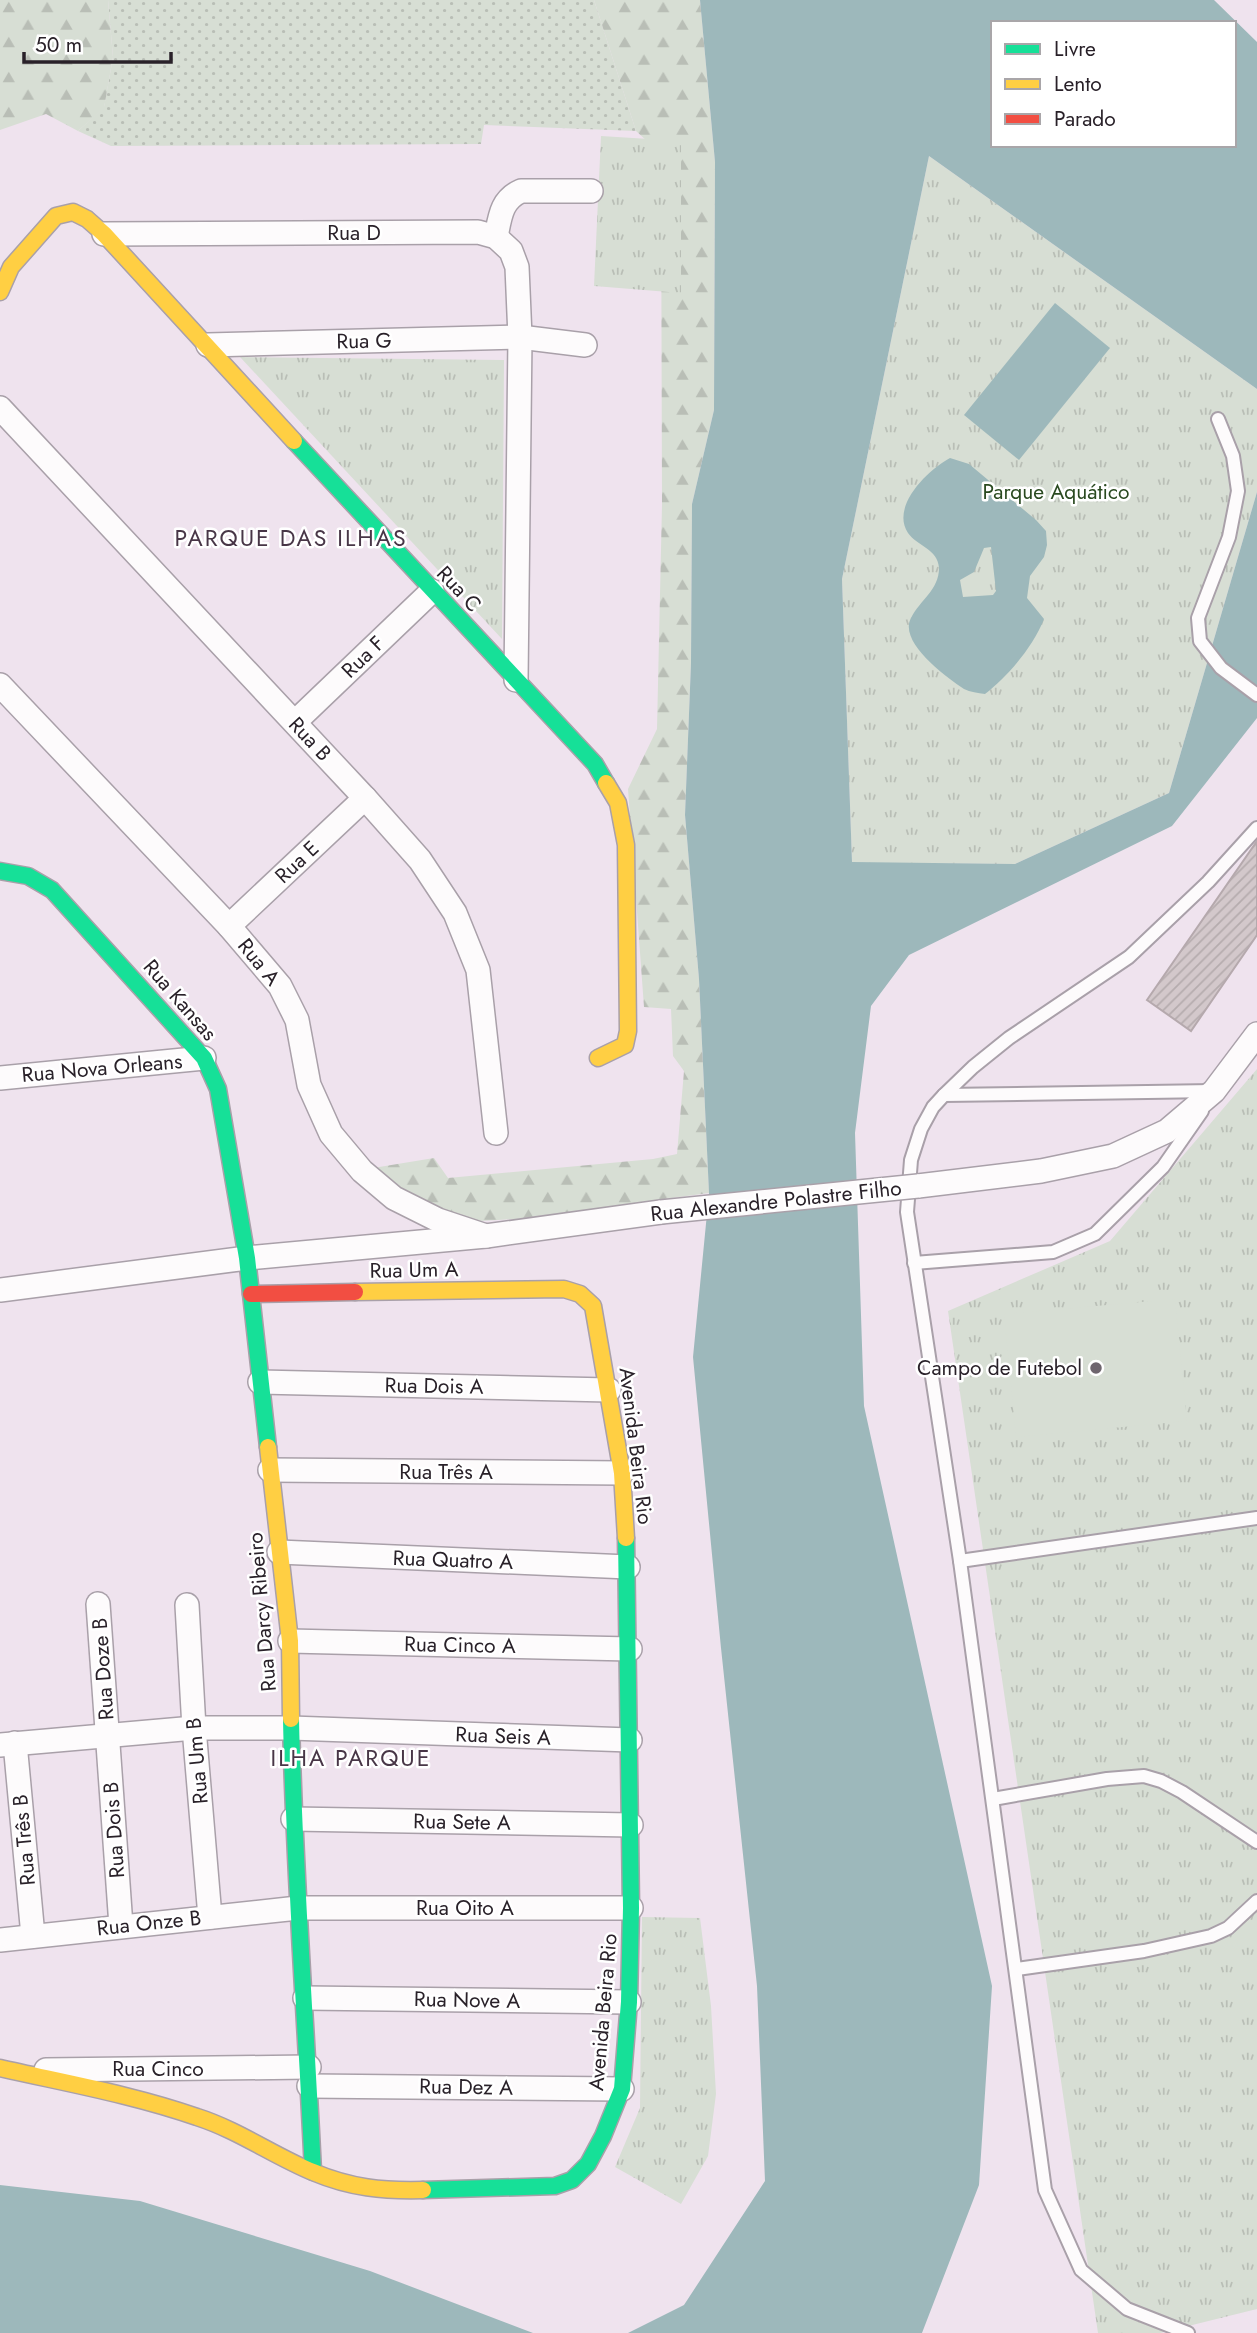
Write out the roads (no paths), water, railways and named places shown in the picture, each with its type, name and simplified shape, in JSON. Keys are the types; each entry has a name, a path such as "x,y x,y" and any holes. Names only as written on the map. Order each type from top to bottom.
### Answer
{"street":[{"path":"516,680 520,337 517,267 511,251 496,237 504,204 510,195 520,191 591,191"},
{"name":"Rua C","path":"0,292 12,267 56,216 72,212 87,219 208,345 432,591 595,764 618,803 626,845 628,1038 620,1049 598,1058"},
{"name":"Rua D","path":"104,234 478,232 496,237"},
{"path":"520,337 585,345"},
{"name":"Rua G","path":"208,345 520,337"},
{"name":"Rua B","path":"0,408 295,722 420,860 455,913 478,970 496,1133"},
{"name":"Rua F","path":"295,722 432,591"},
{"name":"Rua A","path":"0,685 229,926 280,986 297,1020 309,1085 331,1134 362,1171 394,1198 438,1220 486,1236"},
{"name":"Rua E","path":"229,926 365,798"},
{"name":"Rua Kansas","path":"0,871 33,877 52,890 180,1029 204,1059 218,1090 247,1258"},
{"name":"Rua Alexandre Polastre Filho","path":"0,1290 247,1258 486,1236 661,1212 1041,1171 1114,1156 1167,1131 1214,1091 1257,1034"},
{"name":"Rua Nova Orleans","path":"0,1078 204,1059"},
{"name":"Rua Darcy Ribeiro","path":"247,1258 290,1642 293,1819 313,2172"},
{"name":"Rua Um A","path":"251,1294 564,1289 577,1292"},
{"name":"Avenida Beira Rio","path":"4,2069 139,2100 199,2117 313,2172 384,2192 555,2186 572,2180 588,2164 603,2136 622,2089 629,2002 631,1908 630,1649 622,1473 593,1306 586,1297 577,1292"},
{"name":"Rua Dois A","path":"260,1382 609,1390"},
{"name":"Rua Três A","path":"270,1470 622,1473"},
{"name":"Rua Quatro A","path":"279,1552 628,1567"},
{"name":"Rua Doze B","path":"98,1604 107,1734"},
{"name":"Rua Um B","path":"187,1605 210,1917"},
{"name":"Rua Cinco A","path":"290,1642 630,1649"},
{"name":"Rua Seis A","path":"8,1744 194,1728 291,1728 630,1741"},
{"name":"Rua Dois B","path":"107,1734 121,1926"},
{"name":"Rua Três B","path":"8,1744 33,1936"},
{"name":"Rua Sete A","path":"293,1819 631,1825"},
{"name":"Rua Onze B","path":"0,1940 298,1908"},
{"name":"Rua Oito A","path":"298,1908 631,1908"},
{"name":"Rua Nove A","path":"305,1998 629,2002"},
{"name":"Rua Cinco","path":"4,2069 309,2077"},
{"name":"Rua Dez A","path":"309,2077 622,2089"}],"lane":[{"path":"1218,419 1233,456 1238,491 1229,537 1198,618 1200,641 1221,668 1257,695"},
{"path":"1188,2333 1127,2309 1081,2270 1045,2190 960,1562 907,1212 911,1160 921,1129 933,1107 973,1067 1009,1038 1129,957 1208,882 1257,828"},
{"path":"944,1095 1214,1091"},
{"path":"914,1262 1053,1252 1095,1234 1163,1167 1214,1091"},
{"path":"960,1562 1257,1518"},
{"path":"993,1799 1107,1779 1144,1776 1182,1792 1257,1842"},
{"path":"1017,1969 1144,1951 1211,1936 1228,1928 1257,1901"}],"place":[{"name":"Campo de Futebol","path":"1096,1368"}],"district":[{"name":"PARQUE DAS ILHAS","path":"291,538"},
{"name":"ILHA PARQUE","path":"351,1758"}],"park label":[{"name":"Parque Aquático","path":"1056,492"}]}
